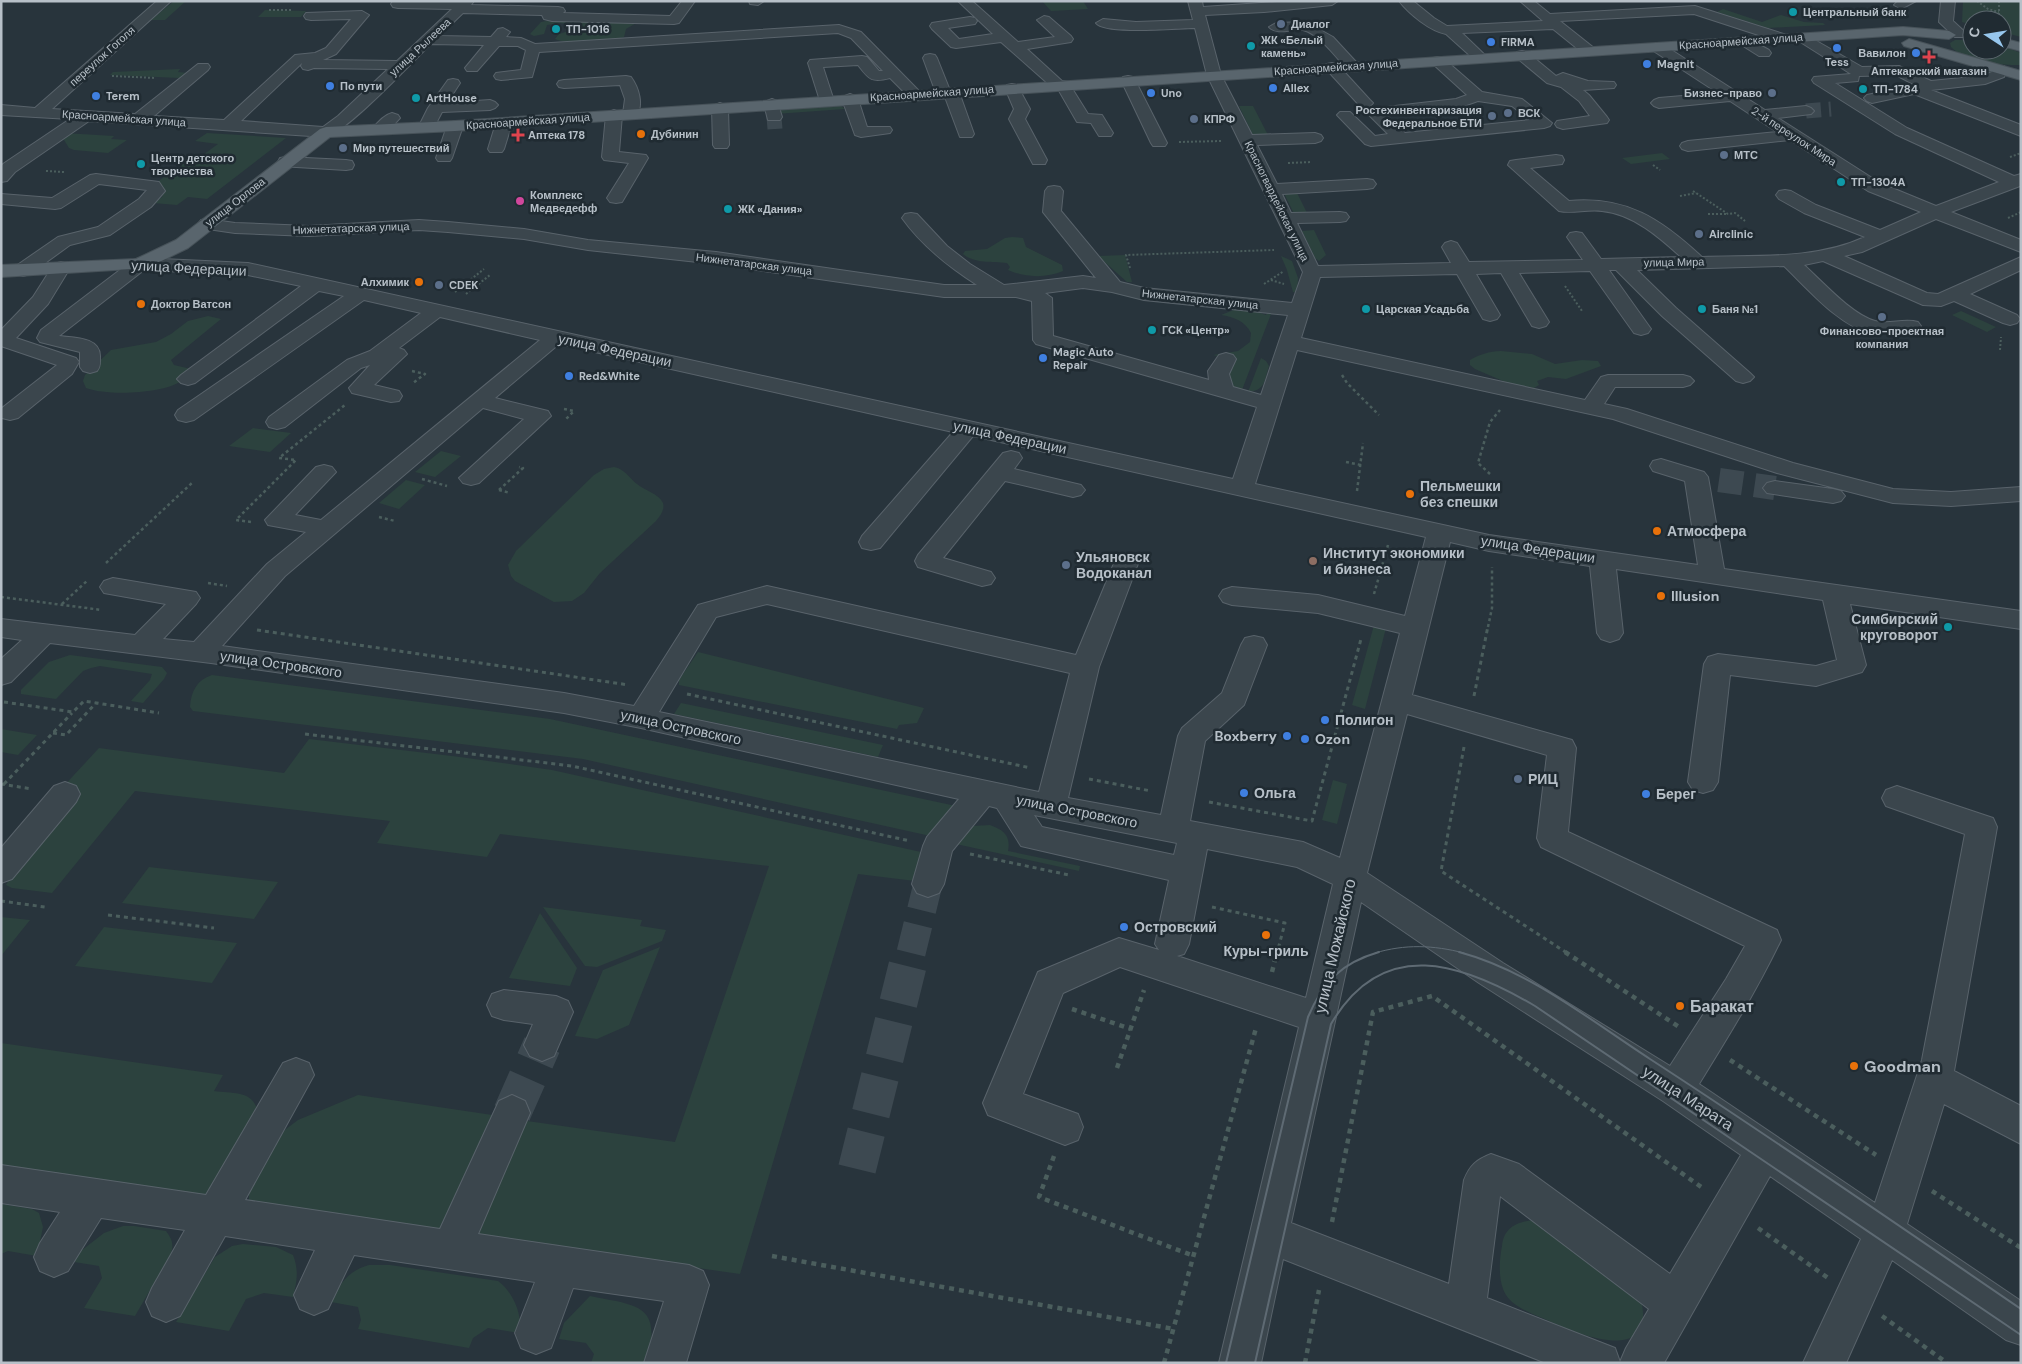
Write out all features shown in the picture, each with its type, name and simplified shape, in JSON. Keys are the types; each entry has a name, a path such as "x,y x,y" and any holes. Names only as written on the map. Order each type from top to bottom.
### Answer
{"main road":[{"path":"1864,34 1903,31 1960,35"},
{"path":"1864,34 1889,38 2021,76"},
{"name":"Красноармейская улица","path":"326,132 426,128 720,108 773,111 826,101 947,92 1864,34"},
{"path":"1954,56 1940,45 1941,39 1960,35"},
{"path":"1999,69 2021,70"},
{"name":"улица Орлова","path":"140,264 182,244 326,132"},
{"name":"улица Федерации","path":"1,271 140,264"}],"street":[{"name":"переулок Гоголя","path":"39,112 166,1"},
{"path":"964,1 1004,38 1060,85 1082,119 1096,118 1104,133"},
{"path":"1103,23 1157,26 1198,12 1289,3 1332,1"},
{"path":"1405,1 1429,21 1445,30 1451,31 1629,14 1694,10 1785,38"},
{"path":"1526,1 1589,51"},
{"path":"1618,1 1629,14"},
{"path":"1948,1 1946,22 1960,35"},
{"path":"398,4 465,5 553,11 549,16 552,17 674,20 689,12"},
{"path":"229,124 300,58 321,56 331,50 362,15 315,10 376,5"},
{"name":"улица Рылеева","path":"326,132 344,119 465,5"},
{"path":"472,68 522,10"},
{"name":"Красногвардейская улица","path":"1198,12 1214,75 1312,272 1242,488"},
{"path":"1015,47 1066,39 1044,20"},
{"path":"970,21 937,26 956,44 1004,38"},
{"path":"428,40 521,42 533,48 704,30 838,24 856,34 915,95"},
{"path":"1276,27 1306,26 1328,40 1352,66"},
{"path":"1451,31 1481,58"},
{"path":"1801,38 1859,72 1899,70 1929,86 1985,80 1999,74 1999,69"},
{"path":"1745,41 1764,54"},
{"name":"2-й переулок Мира","path":"1657,47 1874,187 2021,247"},
{"path":"501,76 527,74 533,48"},
{"path":"1528,55 1564,78 1586,86 1609,85"},
{"path":"1528,55 1552,80 1566,84 1584,98 1601,120 1563,124"},
{"path":"930,58 966,134"},
{"path":"826,101 816,63 862,60 875,76 896,74"},
{"path":"1438,61 1477,96"},
{"path":"286,86 310,64 402,65"},
{"path":"139,119 158,106 203,67"},
{"path":"1332,67 1369,108 1401,138"},
{"path":"1853,78 1819,80 1867,102 1901,131 2017,181"},
{"path":"564,84 626,80 633,98 631,114"},
{"path":"1128,80 1159,143"},
{"path":"426,128 436,108 453,83"},
{"path":"1012,88 1022,108 1017,119 1039,160"},
{"path":"1839,108 1915,89 2021,131"},
{"path":"1477,96 1517,102 1544,123 1371,141 1345,115 1369,108 1458,103 1477,96"},
{"path":"1659,102 1731,96"},
{"path":"850,99 860,132 884,130"},
{"path":"436,108 490,105"},
{"path":"720,108 721,145"},
{"name":"Красноармейская улица","path":"1,110 326,132"},
{"path":"1761,115 1806,111"},
{"path":"8,166 32,169 62,151 50,139 87,115"},
{"path":"614,115 610,158 640,158 616,198"},
{"path":"378,130 392,118"},
{"path":"496,149 504,123"},
{"path":"444,158 456,126"},
{"path":"1688,146 1791,135"},
{"path":"1247,140 1315,138"},
{"path":"1764,138 1792,156 1824,156"},
{"path":"1556,160 1516,165 1566,207 1604,206 1634,213 1669,236 1697,262"},
{"path":"286,162 346,165"},
{"path":"1,199 56,204 96,179 153,186 156,191 146,203 104,231"},
{"name":"улица Мира","path":"1312,272 1788,260 1826,255 1856,248 1934,213 2017,181"},
{"path":"1271,189 1367,184"},
{"path":"1054,191 1052,212 1113,286"},
{"path":"1785,195 1810,209 1881,237"},
{"path":"1288,223 1340,217"},
{"path":"911,218 921,233 970,273 1008,291 1042,298 1043,340 1188,373 1224,391 1269,404"},
{"path":"1288,223 1323,226"},
{"name":"Нижнетатарская улица","path":"207,224 235,228 309,231 419,225 448,227 524,234 588,246 716,258 944,291 1008,291 1082,282 1113,286 1144,294 1299,310"},
{"path":"23,270 64,241 104,231 127,233"},
{"path":"1576,237 1641,329"},
{"path":"1451,247 1490,315"},
{"path":"1826,255 1924,299 1941,300 2021,263"},
{"path":"1788,260 1847,314 1872,328 1911,326"},
{"path":"90,367 90,349 82,344 53,341 47,338 48,334 140,264"},
{"name":"улица Федерации","path":"140,264 248,269 360,294 446,306 555,337 1489,543 2021,620"},
{"path":"1620,264 1669,312 1743,377"},
{"path":"1506,266 1539,322"},
{"path":"10,413 64,370 69,362 3,340 41,300 61,268"},
{"path":"188,379 316,284"},
{"path":"186,415 360,294"},
{"path":"1954,294 2010,319"},
{"path":"391,396 360,388 446,306"},
{"path":"277,422 354,364 377,355 446,306"},
{"path":"200,653 276,570 555,337"},
{"path":"1289,342 1619,414 1785,468 1893,496 1951,499 2021,494"},
{"path":"1224,391 1218,370 1226,359"},
{"path":"1591,408 1608,381 1683,381"},
{"path":"471,478 540,416 478,400"},
{"path":"871,542 968,428"},
{"path":"982,578 927,561 1000,473 1024,440"},
{"path":"1661,466 1708,478 1712,576"},
{"path":"324,472 277,520 326,528"},
{"path":"1000,473 1072,490"},
{"path":"1776,488 1834,496"},
{"name":"улица Можайского","path":"1240,1363 1350,878 1440,532"},
{"path":"1602,559 1610,633"},
{"path":"1051,806 1085,667 1127,561"},
{"path":"103,576 188,598 141,645"},
{"path":"1703,782 1718,664 1816,676 1852,665 1834,593"},
{"path":"641,718 707,611 767,595 1085,667"},
{"path":"1232,596 1318,604 1415,628"},
{"name":"улица Островского","path":"1,628 141,645 564,703 994,795 1304,855 1350,878"},
{"path":"1,675 45,633"},
{"path":"1162,954 1184,886 1184,833 1192,736 1234,698 1254,645"},
{"path":"1396,701 1562,748 1552,838 1765,940 1738,990 1676,1089"},
{"path":"1,870 52,792"},
{"path":"928,884 938,846 994,795 1032,837 1184,886"},
{"path":"1824,1363 1885,1232 1940,1060 1982,828 1897,798"},
{"name":"улица Марата","path":"1350,878 1491,972 1676,1089 2021,1325"},
{"path":"1065,1127 1001,1103 1050,983 1119,952 1162,954 1264,1000 1318,1018"},
{"path":"504,1005 556,1012 542,1045"},
{"path":"166,1302 296,1075"},
{"path":"1934,1079 2021,1126"},
{"path":"451,1250 512,1113"},
{"path":"1641,1363 1765,1149"},
{"path":"1465,1310 1483,1180 1491,1173 1506,1177 1675,1303"},
{"path":"1,1184 561,1267 689,1284 665,1363"},
{"path":"54,1257 92,1197"},
{"path":"314,1295 344,1234"},
{"path":"1270,1234 1600,1363"},
{"path":"536,1334 561,1267"}],"path":[{"path":"1977,1 1994,10"},
{"path":"109,75 164,78"},
{"path":"1180,142 1221,141"},
{"path":"1288,163 1312,162"},
{"path":"1653,165 1660,170"},
{"path":"1693,191 1728,214"},
{"path":"1680,196 1696,193"},
{"path":"2007,218 2021,212"},
{"path":"1708,214 1735,214 1746,221"},
{"path":"1131,273 1126,255 1274,250"},
{"path":"446,306 484,269"},
{"path":"464,296 490,275"},
{"path":"1271,280 1288,285"},
{"path":"1562,282 1582,311"},
{"path":"406,369 425,374 411,384"},
{"path":"1338,370 1347,383 1379,415"},
{"path":"256,523 236,520 296,460 280,458 348,402"},
{"path":"1490,474 1478,463 1490,422 1503,408"},
{"path":"1356,496 1363,443"},
{"path":"1346,462 1361,465"},
{"path":"510,493 499,490 523,468 513,466"},
{"path":"62,605 103,576 193,482"},
{"path":"1312,821 1394,522"},
{"path":"1,696 3,701 73,712"},
{"path":"3,784 84,701 159,712"},
{"path":"53,733 66,735 96,703"},
{"path":"305,734 572,766 1073,876"},
{"path":"3,784 52,792"},
{"path":"1164,1363 1285,923 1184,886"},
{"path":"1,901 45,907"},
{"path":"108,915 214,928"},
{"path":"1117,1068 1162,954"},
{"path":"1043,1000 1131,1029"},
{"path":"1065,1127 1039,1196 1194,1256"},
{"path":"772,1256 1174,1329"}],"green space":[{"path":"174,1 186,1 165,20 151,20"},
{"path":"1042,1 1083,1 1088,9 1051,11"},
{"path":"1963,1 2021,1 2021,37 2012,35 2012,10 1963,10"},
{"path":"1723,9 1762,22 1781,15 1804,22 1823,23 1825,25 1768,28 1717,12"},
{"path":"265,10 306,11 301,17 258,17"},
{"path":"563,18 638,22 626,29 624,37 600,42 579,43 555,39 559,34 575,29 572,25 560,23 547,25 544,34 534,36 530,34 541,22"},
{"path":"1955,40 1962,40 1962,54 1951,47 1950,43"},
{"path":"2012,50 2021,53 2021,65 1979,60 2012,60"},
{"path":"180,69 178,72 188,73 180,78 110,75 113,72"},
{"path":"840,105 845,109 775,114 775,110"},
{"path":"1239,106 1253,106 1270,139 1255,139"},
{"path":"64,133 114,136 111,139 127,140 108,153 74,150 69,148 61,135"},
{"path":"207,133 286,138 207,199 188,197 177,205 153,203 162,197 164,191 162,185 157,182 193,157 200,157 218,144 195,141"},
{"path":"1662,153 1670,159 1631,164 1622,158"},
{"path":"1283,191 1296,191 1308,215 1295,216"},
{"path":"1314,230 1326,255 1319,261 1315,258 1302,231"},
{"path":"1005,238 1023,238 1026,247 1062,265 1063,271 1043,276 1022,275 1008,270 1010,267 1007,263 978,261 963,254 965,251 987,249"},
{"path":"1125,255 1132,282 1127,282 1098,256"},
{"path":"1281,256 1292,261 1298,278 1297,293 1293,292"},
{"path":"1236,309 1254,311 1266,315 1267,313 1271,314 1242,390 1232,387 1226,377 1234,360 1213,355 1238,351 1250,342 1251,333 1246,325 1235,318 1221,315"},
{"path":"1961,311 1996,327 1987,332 1952,315"},
{"path":"208,316 221,319 171,360 174,365 191,369 181,381 162,389 149,391 121,393 95,391 86,388 83,381 85,375 111,350 156,342 171,334 188,321"},
{"path":"1501,351 1532,354 1555,364 1582,360 1598,361 1601,366 1566,379 1548,377 1537,381 1539,385 1534,388 1510,384 1470,365 1470,360 1477,356"},
{"path":"1261,358 1269,366 1265,380 1261,387 1248,392"},
{"path":"253,428 291,433 270,452 229,446"},
{"path":"441,451 461,456 435,477 415,472"},
{"path":"614,467 624,472 637,484 661,500 663,503 662,513 656,521 600,573 584,593 572,601 554,602 515,581 511,576 508,565 516,551 594,475 604,469"},
{"path":"406,480 425,485 399,509 379,503"},
{"path":"1374,625 1386,628 1365,709 1352,705"},
{"path":"698,652 924,708 917,723 899,725 897,729 679,685 679,680"},
{"path":"70,655 162,667 167,673 143,703 131,701 150,680 152,674 100,666 83,671 56,699 21,694 21,690 49,662"},
{"path":"212,675 550,719 956,806 935,837 583,759 193,711 190,707 193,691 202,680"},
{"path":"681,703 883,745 878,757 674,714"},
{"path":"1,729 37,735 18,755 1,752"},
{"path":"309,739 552,770 930,854 923,882 858,874 740,1274 495,1239 478,1234 476,1228 520,1120 675,1142 769,866 500,834 487,857 377,843 390,821 135,791 52,893 12,888 6,885 61,789 99,748 284,773"},
{"path":"1333,780 1347,784 1337,824 1322,820"},
{"path":"990,825 1003,831 1008,841 1008,851 1080,866 1079,871 956,844 973,826"},
{"path":"149,867 278,882 254,919 122,903"},
{"path":"543,907 642,920 640,926 666,930 662,941 597,967 585,966"},
{"path":"540,913 577,968 570,986 509,978"},
{"path":"1,917 30,920 1,956"},
{"path":"104,927 237,943 212,983 75,966"},
{"path":"660,947 629,1025 597,1039 575,1036 603,970"},
{"path":"1,1043 223,1075 214,1091 242,1094 248,1097 256,1106 258,1113 211,1192 200,1196 1,1169"},
{"path":"358,1095 499,1116 446,1225 438,1229 252,1205 249,1200 249,1190 280,1135 298,1120"},
{"path":"1,1204 32,1209 39,1213 43,1227 37,1256 8,1251 1,1254"},
{"path":"1537,1220 1640,1296 1643,1317 1639,1331 1629,1338 1616,1340 1600,1339 1551,1322 1521,1308 1510,1300 1503,1290 1500,1278 1500,1258 1503,1239 1509,1229 1519,1223"},
{"path":"123,1226 166,1231 172,1242 171,1254 135,1316 84,1308 102,1278 99,1266 68,1261 104,1233"},
{"path":"243,1244 276,1247 293,1255 297,1276 293,1297 264,1293 246,1299 229,1331 176,1322 215,1257 232,1246"},
{"path":"369,1265 390,1265 498,1281 504,1286 516,1304 520,1319 520,1333 488,1328 473,1338 469,1348 358,1329 361,1320 358,1307 331,1302 338,1289 350,1274"},
{"path":"590,1296 622,1302 642,1311 648,1319 651,1329 651,1344 647,1363 591,1363 594,1354 586,1343 559,1339 564,1323"}],"tunnel":[{"path":"1806,111 1831,109"},
{"path":"774,117 775,129"},
{"path":"1719,480 1775,488"},
{"path":"911,953 928,884"},
{"path":"857,1169 911,952"},
{"path":"512,1113 542,1045"}],"tram line":[{"path":"1375,953 1408,947 1441,948 1464,953"},
{"path":"1226,1363 1308,1017 1320,994 1335,976 1354,962 1379,952"},
{"path":"1459,952 1485,960 1510,971 1559,998 2021,1309"},
{"path":"1255,1363 1331,1024 1352,996 1375,978 1399,968 1425,966 1452,969 1480,978 1535,1006 2021,1335"}],"place":[{"name":"Центральный банк","path":"1793,12"},
{"name":"Диалог","path":"1281,24"},
{"name":"ТП-1016","path":"556,29"},
{"name":"FIRMA","path":"1491,42"},
{"name":"ЖК «Белый камень»","path":"1251,46"},
{"name":"Tess","path":"1837,48"},
{"name":"Вавилон","path":"1916,53"},
{"name":"Аптекарский магазин","path":"1929,57"},
{"name":"Magnit","path":"1647,64"},
{"name":"По пути","path":"330,86"},
{"name":"Allex","path":"1273,88"},
{"name":"ТП-1784","path":"1863,89"},
{"name":"Uno","path":"1151,93"},
{"name":"Бизнес-право","path":"1772,93"},
{"name":"Terem","path":"96,96"},
{"name":"ArtHouse","path":"416,98"},
{"name":"ВСК","path":"1508,113"},
{"name":"Ростехинвентаризация Федеральное БТИ","path":"1492,116"},
{"name":"КПРФ","path":"1194,119"},
{"name":"Дубинин","path":"641,134"},
{"name":"Аптека 178","path":"518,135"},
{"name":"Мир путешествий","path":"343,148"},
{"name":"МТС","path":"1724,155"},
{"name":"Центр детского творчества","path":"141,164"},
{"name":"ТП-1304А","path":"1841,182"},
{"name":"Комплекс Медведефф","path":"520,201"},
{"name":"ЖК «Дания»","path":"728,209"},
{"name":"Airclinic","path":"1699,234"},
{"name":"Алхимик","path":"419,282"},
{"name":"CDEK","path":"439,285"},
{"name":"Доктор Ватсон","path":"141,304"},
{"name":"Царская Усадьба","path":"1366,309"},
{"name":"Баня №1","path":"1702,309"},
{"name":"Финансово-проектная компания","path":"1882,317"},
{"name":"ГСК «Центр»","path":"1152,330"},
{"name":"Magic Auto Repair","path":"1043,358"},
{"name":"Red&White","path":"569,376"},
{"name":"Пельмешки без спешки","path":"1410,494"},
{"name":"Атмосфера","path":"1657,531"},
{"name":"Институт экономики и бизнеса","path":"1313,561"},
{"name":"Ульяновск Водоканал","path":"1066,565"},
{"name":"Illusion","path":"1661,596"},
{"name":"Симбирский круговорот","path":"1948,627"},
{"name":"Полигон","path":"1325,720"},
{"name":"Boxberry","path":"1287,736"},
{"name":"Ozon","path":"1305,739"},
{"name":"РИЦ","path":"1518,779"},
{"name":"Ольга","path":"1244,793"},
{"name":"Берег","path":"1646,794"},
{"name":"Островский","path":"1124,927"},
{"name":"Куры-гриль","path":"1266,935"},
{"name":"Баракат","path":"1680,1006"},
{"name":"Goodman","path":"1854,1066"}]}
